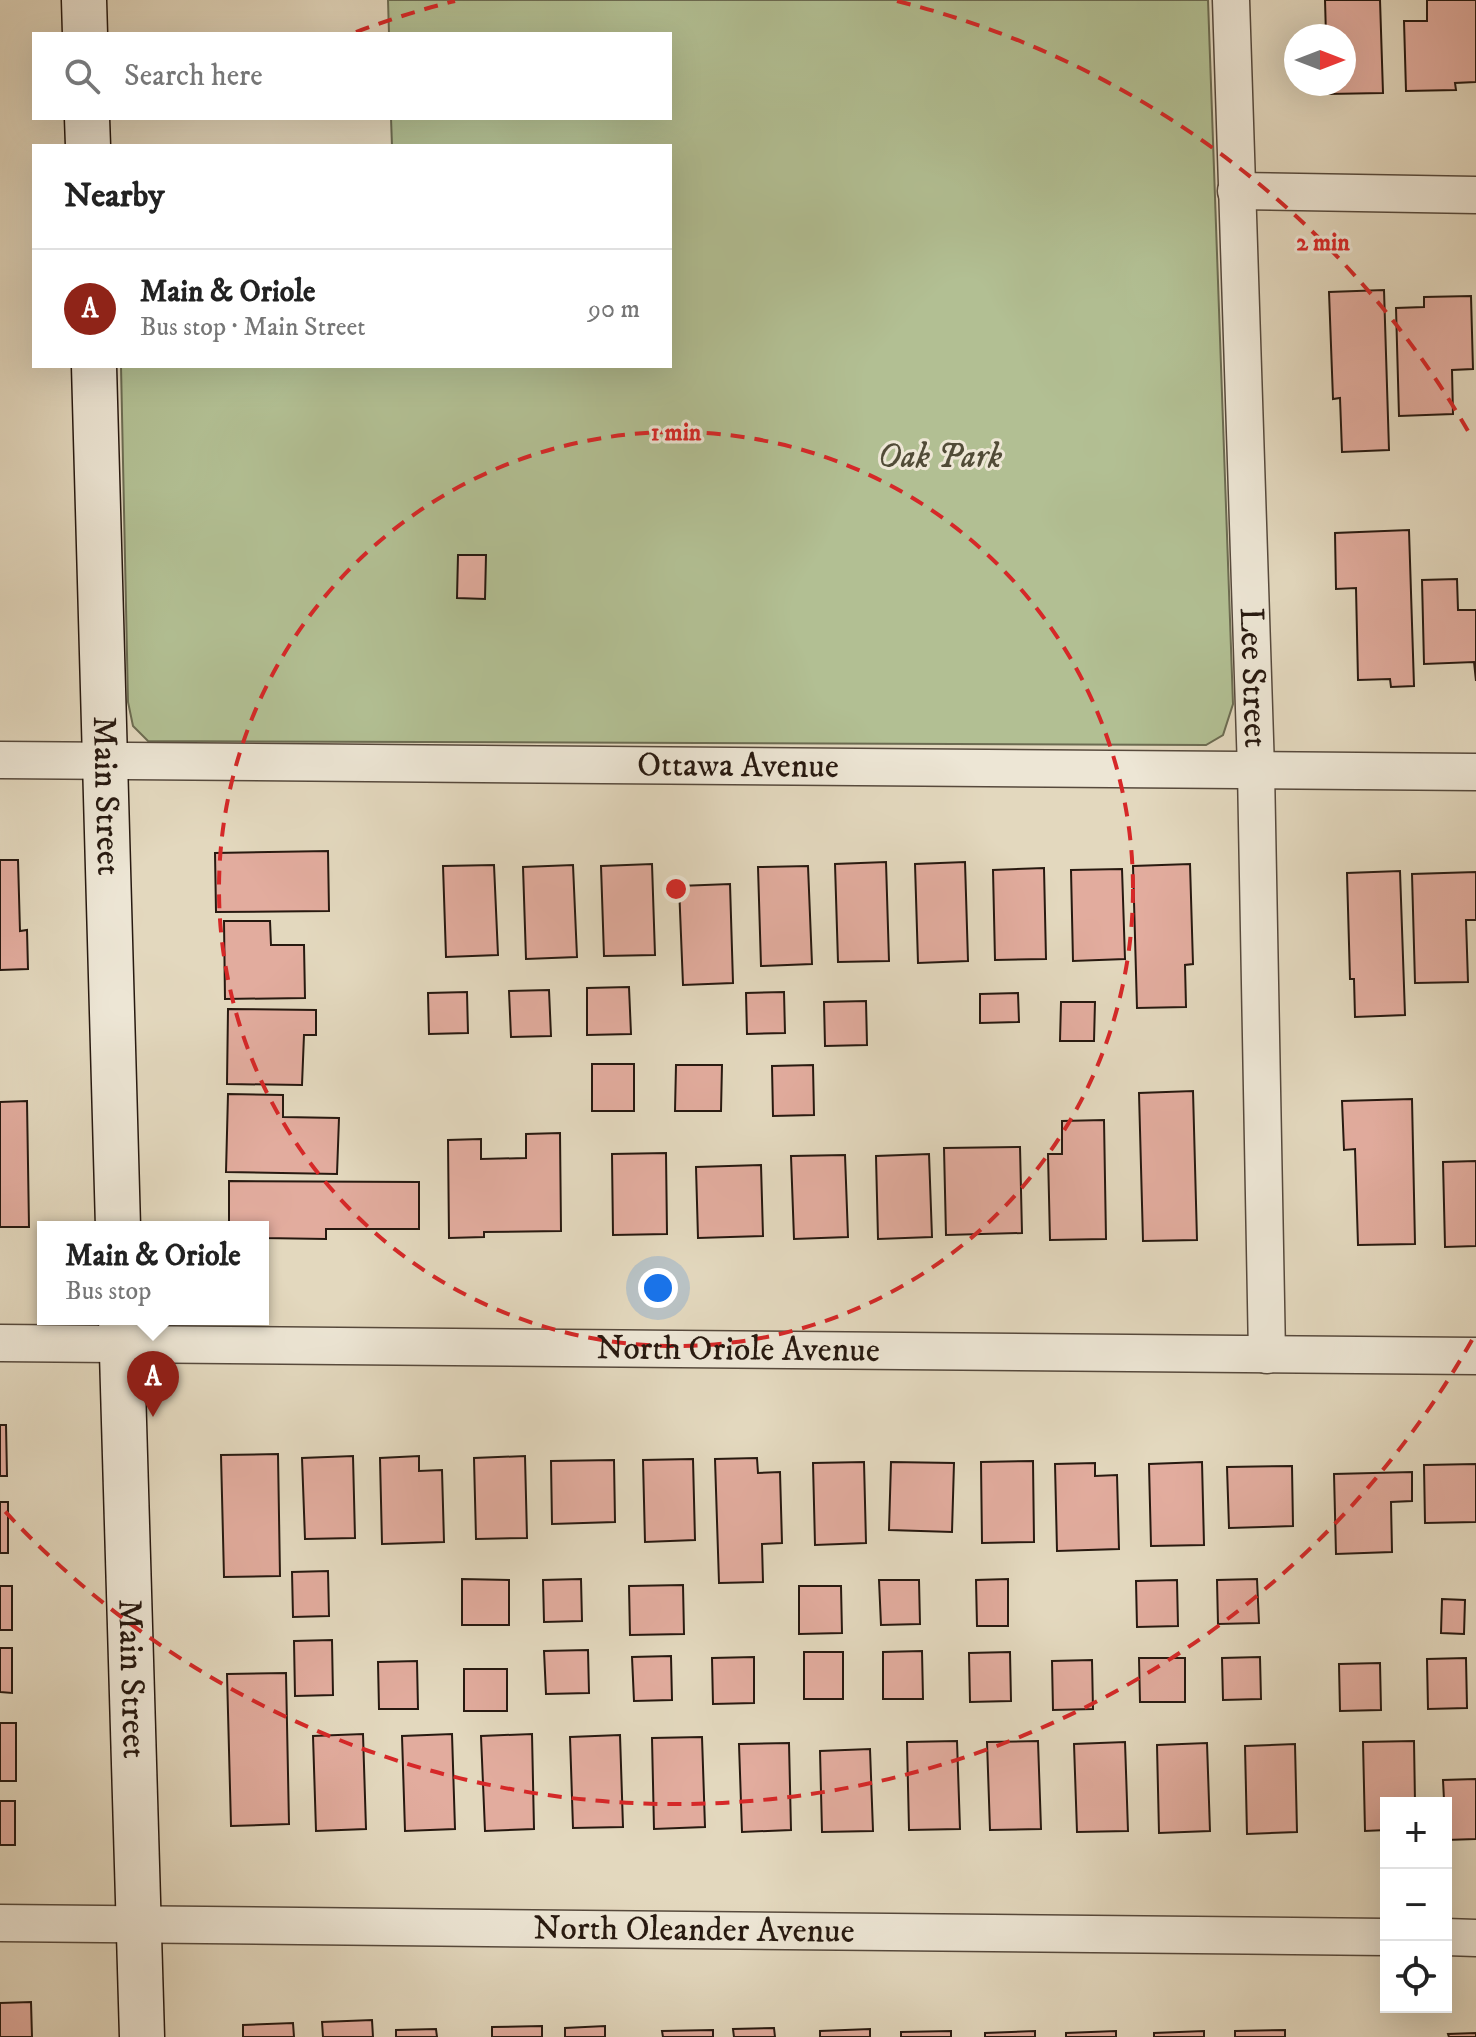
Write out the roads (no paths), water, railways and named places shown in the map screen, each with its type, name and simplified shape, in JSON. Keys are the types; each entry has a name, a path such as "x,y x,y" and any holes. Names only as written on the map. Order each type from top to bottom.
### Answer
{"street":[{"path":"84,0 85,32"},
{"name":"Lee Street","path":"1231,0 1256,770 1267,1355"},
{"path":"87,120 88,144"},
{"path":"1236,191 1476,195"},
{"name":"Main Street","path":"94,368 118,1221"},
{"name":"Ottawa Avenue","path":"0,760 1476,772"},
{"name":"Main Street","path":"122,1332 142,2037"},
{"name":"North Oriole Avenue","path":"0,1343 122,1332 1267,1355 1476,1356"},
{"name":"North Oleander Avenue","path":"0,1923 1380,1937"},
{"path":"1452,1937 1476,1938"}],"place":[{"name":"Main & Oriole","path":"153,1417"}],"park label":[{"name":"Oak Park","path":"940,457"}]}
